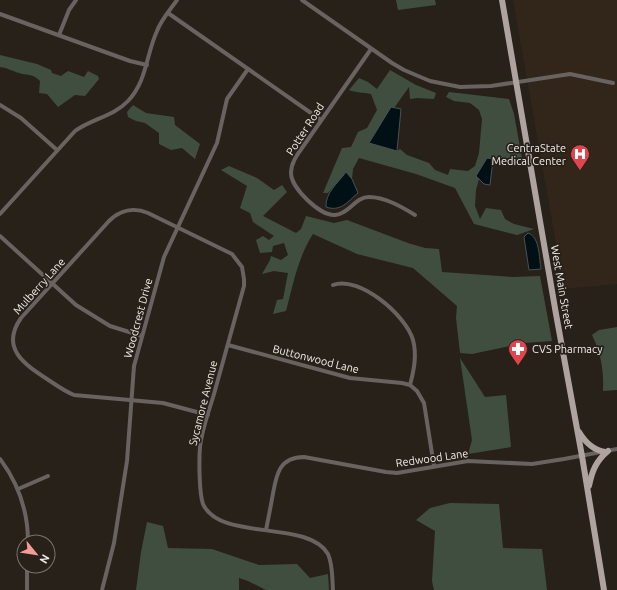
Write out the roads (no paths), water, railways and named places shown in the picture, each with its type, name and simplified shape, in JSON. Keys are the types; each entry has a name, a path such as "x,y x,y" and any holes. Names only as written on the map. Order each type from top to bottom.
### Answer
{"main road":[{"name":"West Main Street","path":"502,0 556,314 588,489 604,590"},
{"path":"577,429 592,447 599,451 607,452"},
{"path":"588,489 594,465 607,452"}],"street":[{"path":"59,35 68,10 76,0"},
{"path":"0,214 71,134 80,127 115,111 127,102 140,85 147,66 156,31 177,0"},
{"path":"302,0 371,49 404,70 418,77 443,84 476,87 570,74 613,84"},
{"path":"168,13 321,120"},
{"path":"0,14 147,66"},
{"name":"Potter Road","path":"371,49 294,160 291,172 295,186 316,208 325,214 340,214 348,210 360,199 371,197 398,205 415,215"},
{"name":"Woodcrest Drive","path":"102,590 114,543 127,461 134,366 164,257 217,143 227,99 248,69"},
{"path":"0,105 21,118 57,150"},
{"name":"Sycamore Avenue","path":"125,211 136,210 144,212 178,227 229,252 236,258 242,267 244,274 244,286 200,449 201,492 203,504 210,514 223,522 305,538 319,544 326,552 330,561 333,590"},
{"name":"Mulberry Lane","path":"125,211 117,214 109,221 17,324 14,334 15,350 19,358 27,366 66,392 74,395 163,403 208,415"},
{"path":"0,236 76,305 106,325 142,336"},
{"path":"333,285 347,283 362,289 391,307 403,320 411,335 415,351 410,385 417,391 424,403 434,466"},
{"name":"Buttonwood Lane","path":"228,345 350,378 410,385"},
{"name":"Redwood Lane","path":"266,530 277,474 284,464 292,459 304,457 392,473 468,461 532,464 607,452 617,449"},
{"path":"0,459 18,489 27,522 28,534"},
{"path":"18,489 48,476"},
{"path":"27,590 28,574"}],"place":[{"name":"CentraState Medical Center","path":"580,171"},
{"name":"CVS Pharmacy","path":"518,366"}]}
